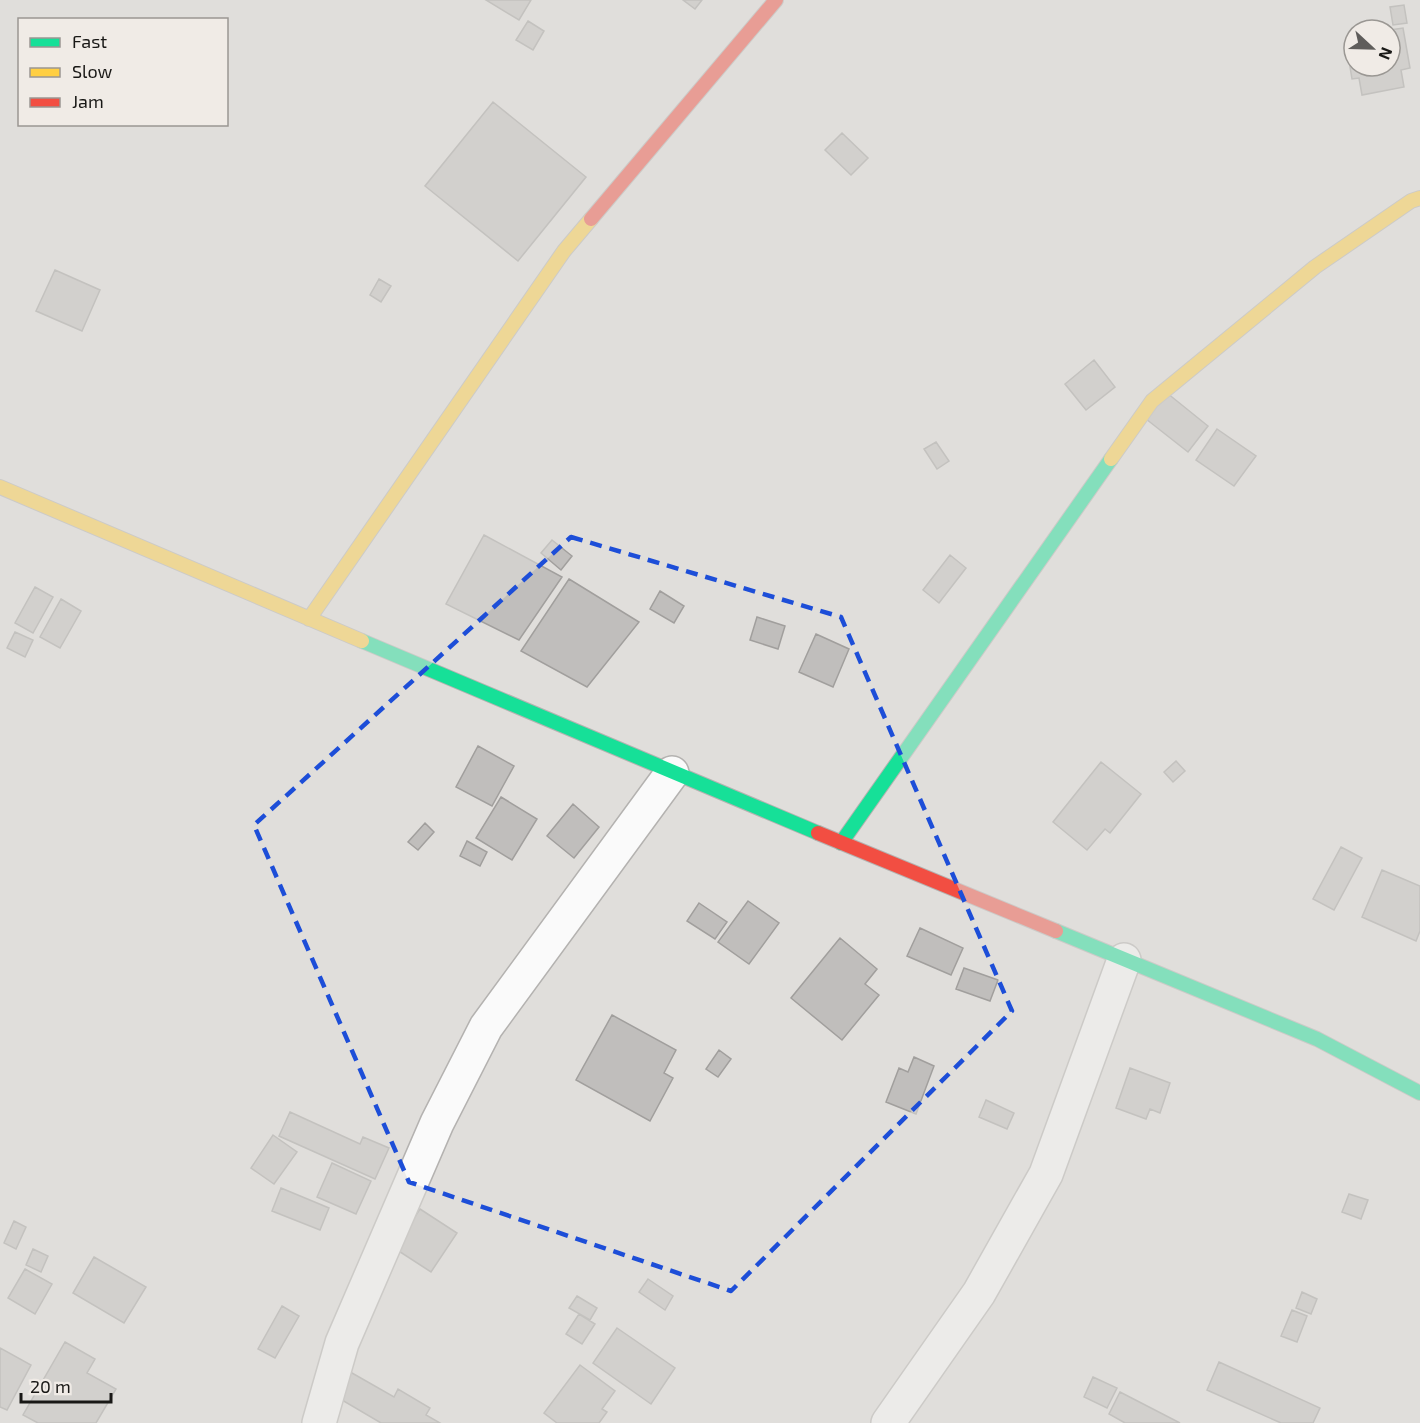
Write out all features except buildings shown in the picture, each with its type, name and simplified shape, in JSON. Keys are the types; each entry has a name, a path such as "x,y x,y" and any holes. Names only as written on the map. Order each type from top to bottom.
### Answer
{"street":[{"path":"309,619 564,251 776,0"},
{"path":"841,843 1152,401 1315,267 1411,201 1420,198"},
{"path":"0,487 672,773 1317,1039 1420,1093"},
{"path":"319,1423 342,1344 437,1123 486,1027 672,773"},
{"path":"888,1423 979,1293 1046,1174 1124,960"}],"highlighted area":[{"path":"571,537 841,617 1012,1011 731,1291 409,1182 254,825"}],"traffic: fast":[{"path":"841,843 1111,459"},
{"path":"362,641 818,833"},
{"path":"1056,931 1317,1039 1420,1093"}],"traffic: slow":[{"path":"1111,459 1152,401 1315,267 1411,201 1420,198"},
{"path":"309,619 564,251 591,219"},
{"path":"0,487 362,641"}],"traffic: jam":[{"path":"591,219 776,0"},
{"path":"818,833 1056,931"}]}
